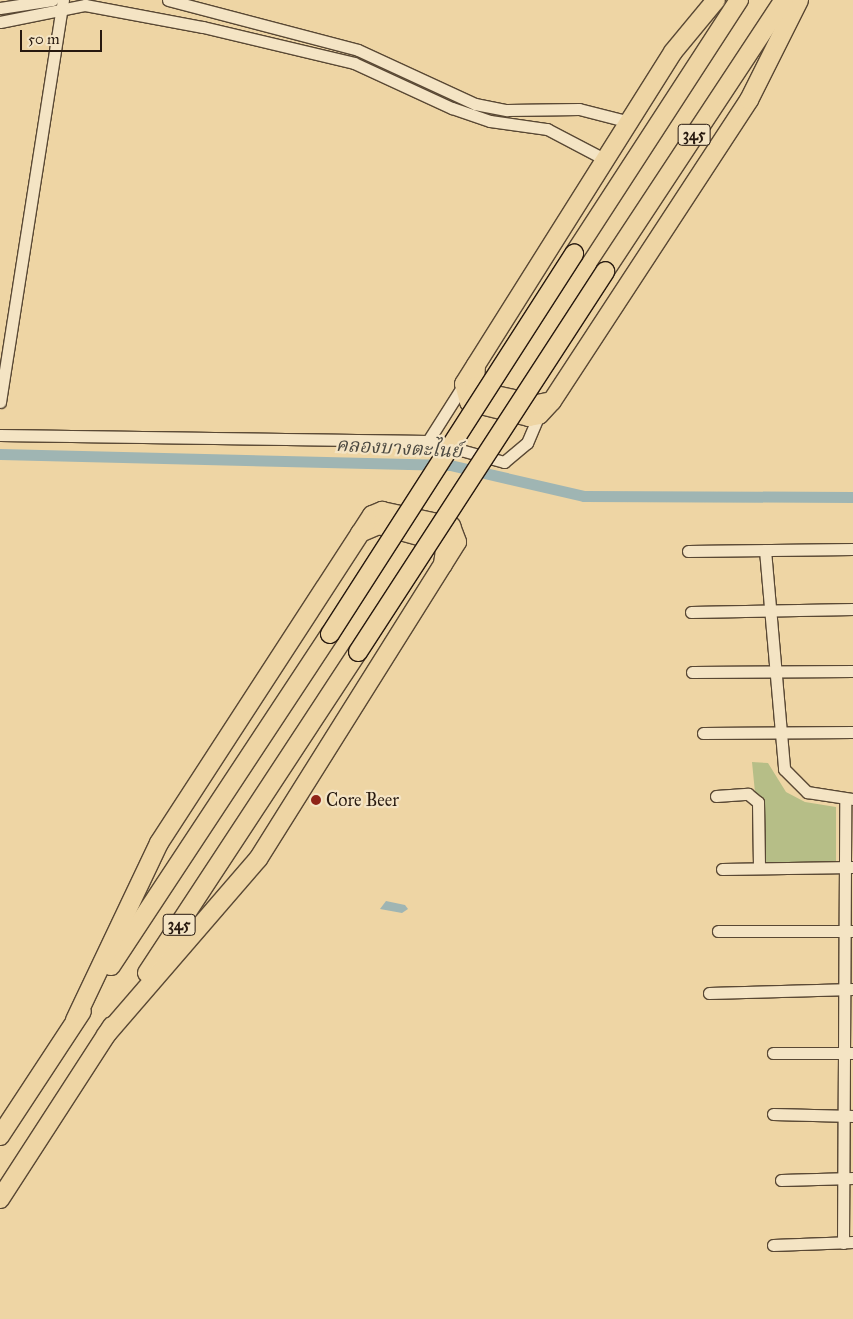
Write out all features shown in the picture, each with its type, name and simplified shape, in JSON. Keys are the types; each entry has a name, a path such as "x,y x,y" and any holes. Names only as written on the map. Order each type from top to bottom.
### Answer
{"main road":[{"path":"716,0 666,63 464,384 465,398 481,408 540,415 552,401 749,100 799,0"},
{"name":"345","path":"0,1136 330,634 687,79 740,0"},
{"name":"345","path":"0,1199 705,117 784,0"},
{"path":"666,63 684,59 687,79"},
{"path":"705,117 725,102 733,102 736,111 727,132"},
{"path":"476,364 472,380 483,390 537,404 552,401"},
{"path":"76,1020 159,843 178,817 360,533 379,525 440,542 445,550 442,568 272,832 258,859 106,1035"},
{"path":"178,817 169,838 175,847 185,845 201,830"},
{"path":"248,820 241,837 248,848 259,848 272,832"}],"street":[{"path":"0,8 52,0"},
{"path":"0,402 63,0"},
{"path":"168,0 207,12 358,50 392,63 416,78 475,104 507,110 579,109 630,122"},
{"path":"0,22 60,13 95,5 203,27 345,60 386,75 452,108 490,121 547,129 606,160"},
{"path":"203,27 207,12"},
{"path":"386,75 392,63"},
{"path":"547,129 550,110"},
{"path":"428,441 464,384"},
{"path":"0,435 428,441 504,462 527,443 540,415"},
{"path":"688,551 853,549"},
{"path":"765,550 784,769 794,782 807,792 849,799 847,989 848,1242 773,1245"},
{"path":"691,612 853,610"},
{"path":"692,672 853,671"},
{"path":"703,733 853,732"},
{"path":"716,796 748,794 758,802 759,868"},
{"path":"722,868 849,867"},
{"path":"718,931 848,931"},
{"path":"709,993 847,989"},
{"path":"773,1054 848,1053"},
{"path":"772,1114 848,1116"},
{"path":"781,1180 848,1178"}],"green space":[{"path":"752,762 768,763 786,792 805,802 836,807 836,864 762,864"}],"water":[{"path":"386,901 405,905 408,909 402,913 380,909"}],"waterway":[{"name":"คลองบางตะไนย์","path":"0,454 450,465 584,496 853,497"}],"place":[{"name":"Core Beer","path":"316,800"}]}
